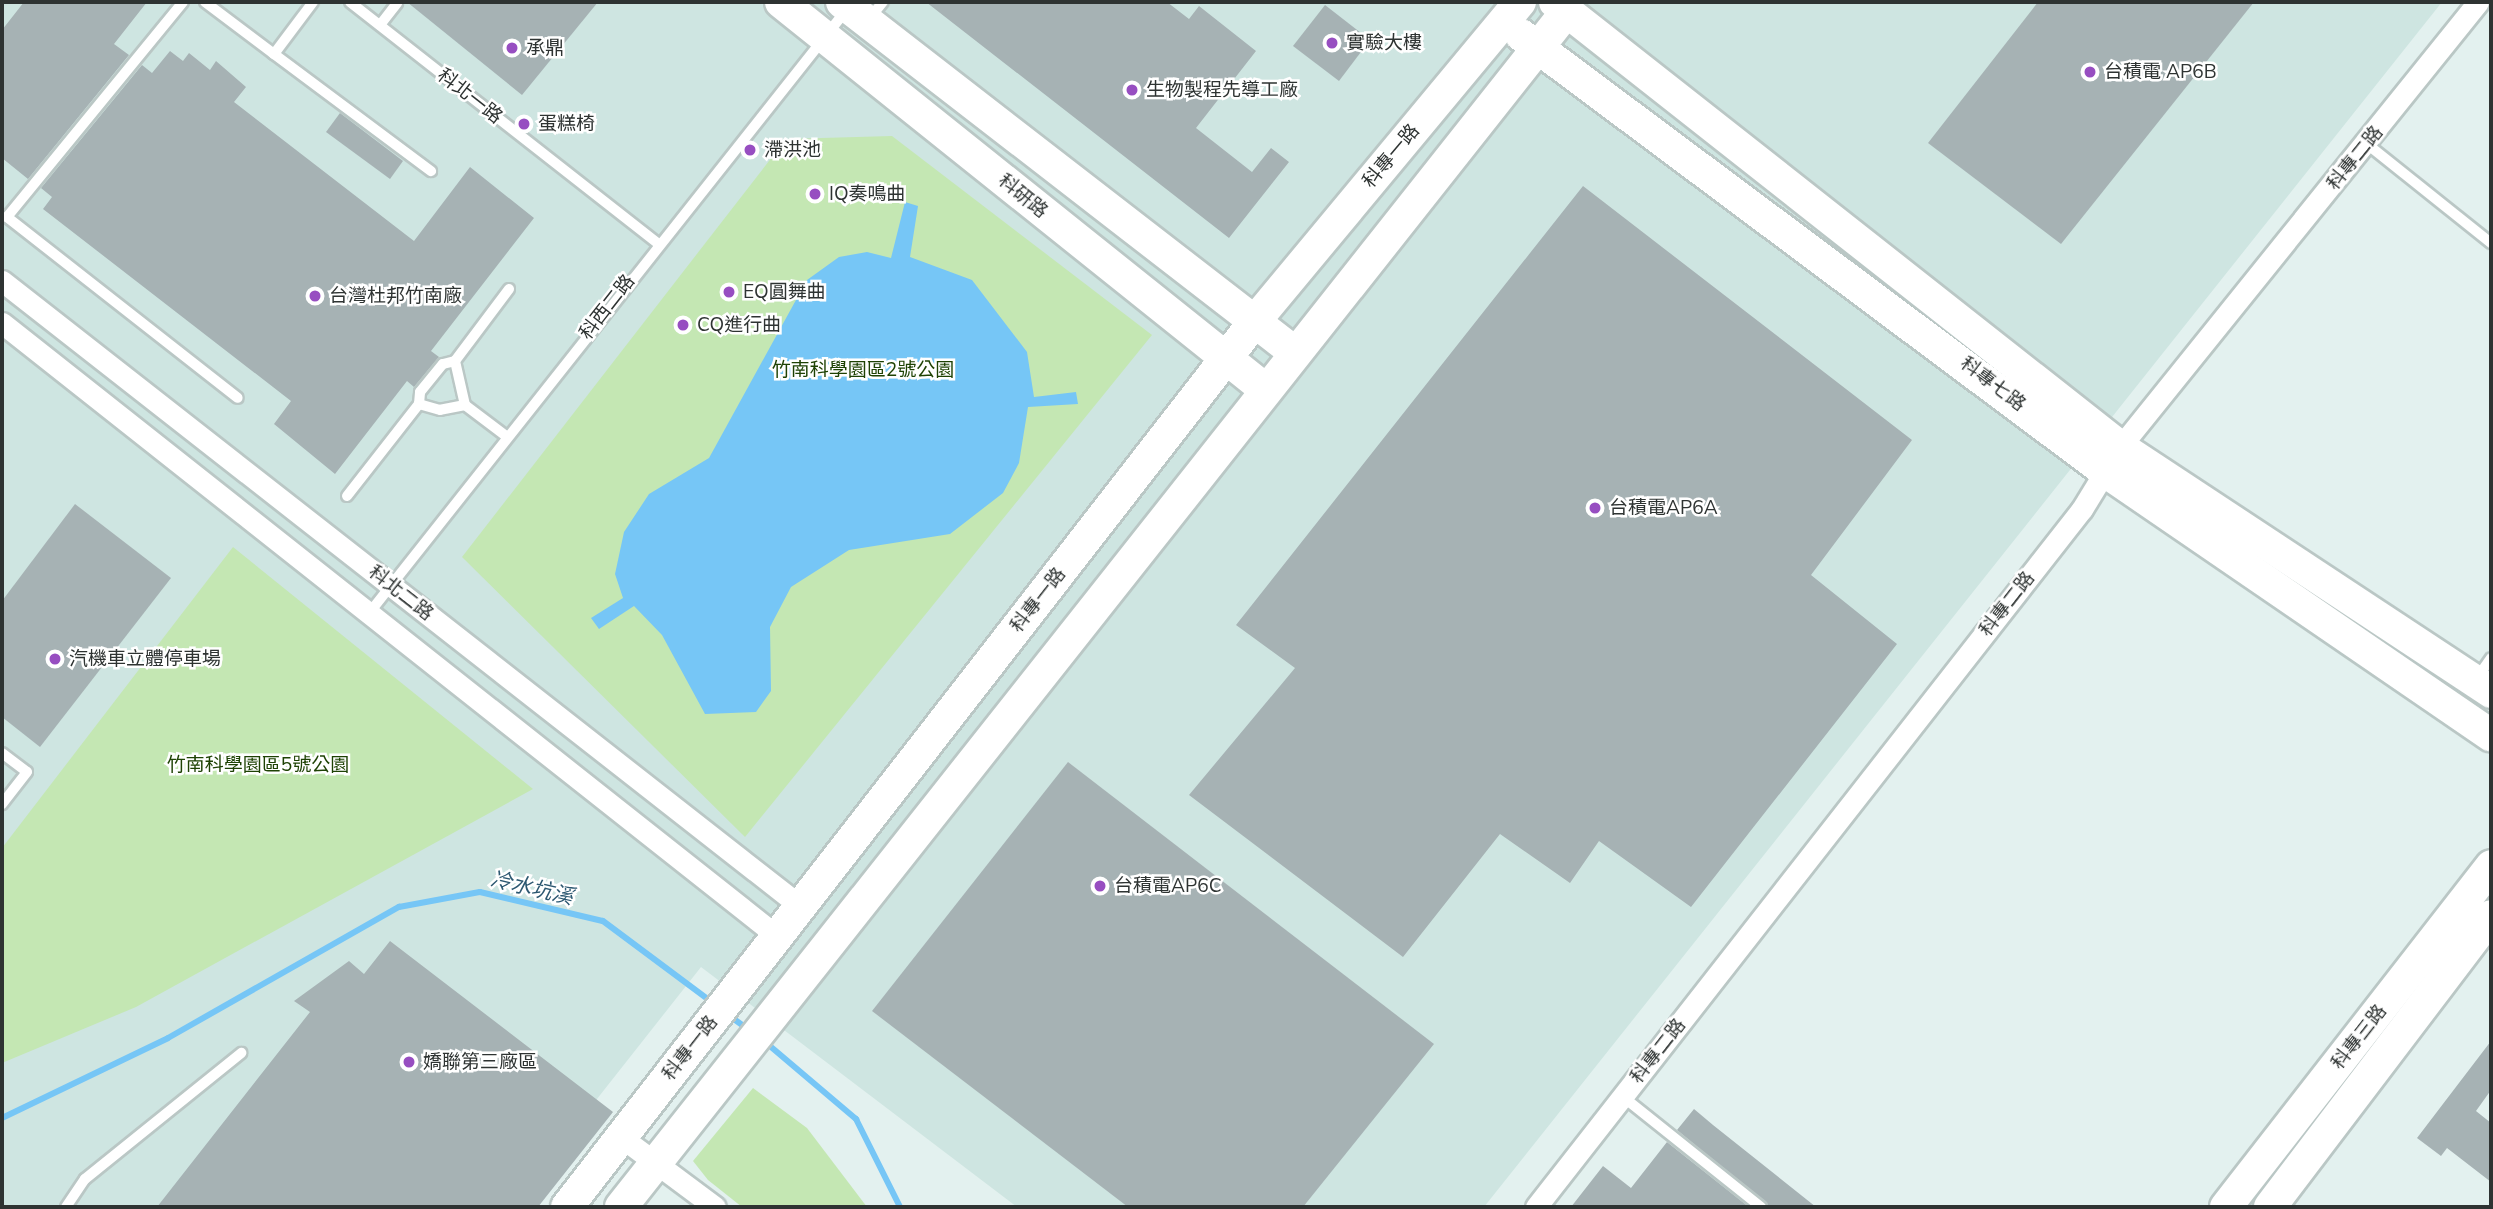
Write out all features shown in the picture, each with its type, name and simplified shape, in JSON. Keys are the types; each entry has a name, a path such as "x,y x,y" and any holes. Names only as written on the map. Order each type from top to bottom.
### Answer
{"street":[{"name":"科研路","path":"781,2 1266,390"},
{"name":"科專二路","path":"1536,1207 2113,459 2478,2"},
{"path":"621,1207 719,1079 835,937 1294,352 1538,48 1561,7"},
{"name":"科專七路","path":"1561,7 2113,459 2486,677"},
{"path":"860,8 1294,352"},
{"name":"科專七路","path":"1512,12 1538,48 2113,459 2491,735"},
{"name":"科專一路","path":"567,1207 1255,320 1512,12"},
{"name":"科北二路","path":"2,281 799,905"},
{"name":"科北二路","path":"2,323 777,936"},
{"name":"科專三路","path":"2226,1207 2491,866"},
{"path":"799,905 835,937"},
{"name":"科專三路","path":"2270,1207 2491,916"},
{"path":"777,936 811,965"},
{"path":"621,1137 715,1207"}],"lane":[{"path":"183,2 8,217 238,398"},
{"path":"205,2 432,171"},
{"path":"274,54 313,2"},
{"name":"科北一路","path":"350,2 657,243"},
{"path":"380,25 397,3"},
{"name":"科西二路","path":"370,612 657,243 825,36 860,8"},
{"path":"2367,144 2491,243"},
{"path":"347,496 419,404 420,392 443,364 455,361 509,289"},
{"path":"455,361 465,405 506,436"},
{"path":"419,404 440,410 465,405"},
{"path":"2,753 27,772 2,804"},
{"path":"66,1207 85,1179 241,1053"},
{"path":"1622,1096 1761,1207"}],"shaded area":[{"path":"2,2 2442,2 1484,1207 1017,1207 701,967 593,1104 476,1207 2,1207"}],"green space":[{"name":"竹南科學園區2號公園","path":"892,136 1152,335 745,837 462,557 786,139"},
{"name":"竹南科學園區5號公園","path":"233,547 533,789 136,1007 2,1063 2,848"},
{"path":"753,1088 807,1128 867,1207 742,1207 708,1180 693,1161"}],"water":[{"path":"905,202 918,206 910,257 972,280 1027,352 1034,397 1076,392 1078,404 1028,407 1019,463 1003,493 950,534 849,550 791,587 770,627 771,691 756,712 705,714 662,635 634,606 599,629 591,618 623,598 615,574 624,532 649,494 709,458 807,280 839,257 867,252 891,258"}],"building":[{"path":"24,2 147,2 114,44 129,55 28,179 2,158 2,30"},
{"name":"承鼎","path":"407,2 598,2 522,95"},
{"name":"生物製程先導工廠","path":"926,2 1167,2 1189,19 1199,6 1256,51 1196,128 1252,172 1271,148 1289,162 1229,238"},
{"name":"台積電 AP6B","path":"2038,2 2254,2 2061,244 1928,143"},
{"name":"實驗大樓","path":"1325,5 1370,40 1339,81 1293,46"},
{"name":"台灣杜邦竹南廠","path":"170,51 183,61 189,53 210,70 216,61 246,87 234,102 414,241 470,167 534,218 431,351 439,357 414,387 407,381 335,474 274,424 291,401 43,209 52,197 41,188 142,65 152,73"},
{"path":"340,113 403,161 390,179 326,132"},
{"name":"台積電AP6A","path":"1583,186 1912,440 1811,575 1897,644 1691,907 1599,841 1570,883 1500,834 1403,957 1189,795 1295,668 1236,625"},
{"name":"汽機車立體停車場","path":"75,504 171,578 40,747 2,717 2,601"},
{"name":"台積電AP6C","path":"1068,762 1434,1044 1303,1207 1128,1207 872,1011"},
{"name":"嬌聯第三廠區","path":"390,941 613,1112 538,1207 157,1207 310,1012 294,1001 349,961 364,974"},
{"path":"2491,1041 2491,1090 2476,1111 2491,1123 2491,1182 2447,1148 2441,1156 2417,1138"},
{"path":"1694,1109 1816,1207 1769,1207 1677,1130"},
{"path":"1667,1142 1749,1207 1571,1207 1603,1166 1631,1188"}],"waterway":[{"name":"冷水坑溪","path":"2,1118 168,1038 399,907 480,892 603,921 713,1003"},
{"name":"冷水坑溪","path":"727,1014 750,1031"},
{"name":"冷水坑溪","path":"764,1041 856,1119 900,1207"}],"place":[{"name":"實驗大樓","path":"1332,43"},
{"name":"承鼎","path":"512,48"},
{"name":"台積電 AP6B","path":"2090,72"},
{"name":"生物製程先導工廠","path":"1132,90"},
{"name":"蛋糕椅","path":"524,124"},
{"name":"滯洪池","path":"750,150"},
{"name":"IQ奏鳴曲","path":"815,194"},
{"name":"EQ圓舞曲","path":"729,292"},
{"name":"台灣杜邦竹南廠","path":"315,296"},
{"name":"CQ進行曲","path":"683,325"},
{"name":"台積電AP6A","path":"1595,508"},
{"name":"汽機車立體停車場","path":"55,659"},
{"name":"台積電AP6C","path":"1100,886"},
{"name":"嬌聯第三廠區","path":"409,1062"}]}
